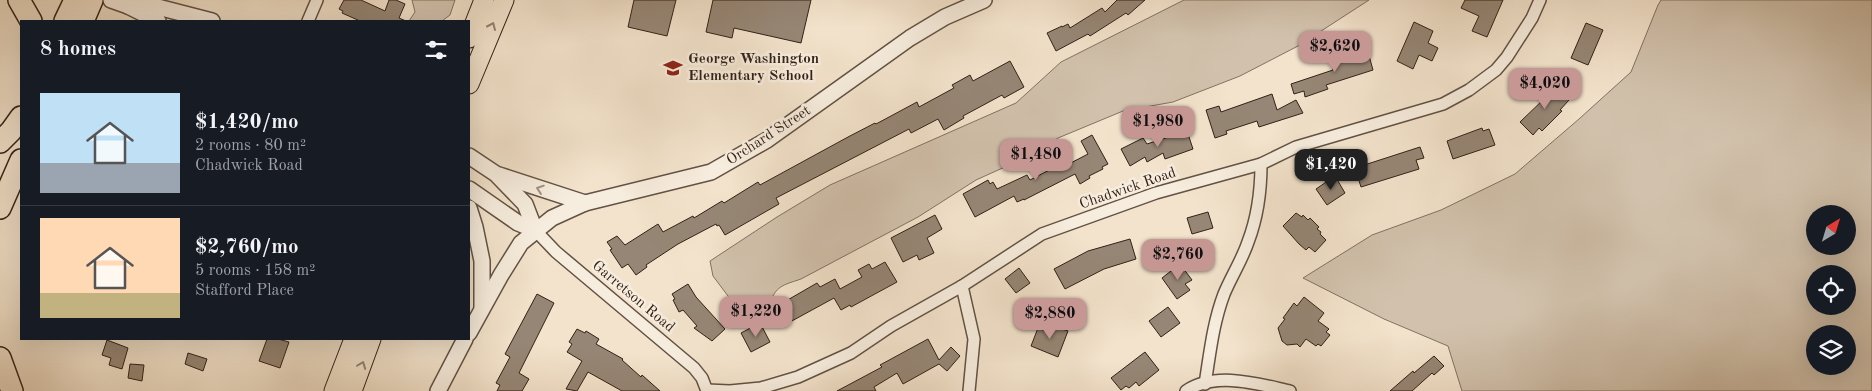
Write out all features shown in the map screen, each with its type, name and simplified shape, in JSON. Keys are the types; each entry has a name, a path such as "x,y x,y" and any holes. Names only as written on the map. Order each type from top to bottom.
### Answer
{"highway":[{"path":"19,0 30,20"},
{"path":"65,20 75,0"},
{"path":"83,20 92,0"},
{"path":"0,142 20,118"},
{"path":"0,208 20,162"},
{"path":"0,358 12,391"}],"main road":[{"path":"463,20 475,0"},
{"path":"470,35 484,0"},
{"path":"470,81 485,41 504,0"},
{"path":"340,340 338,347 342,368"},
{"path":"334,391 354,340"},
{"path":"352,391 372,340"}],"street":[{"path":"111,0 150,5 208,20"},
{"path":"308,20 317,0"},
{"name":"Orchard Street","path":"470,331 511,257 521,243 535,230 558,214 585,204 711,172 767,140 910,38 945,17 984,0"},
{"name":"Chadwick Road","path":"707,390 761,388 798,376 851,353 892,326 962,286 1042,234 1156,193 1260,164 1296,147 1443,104 1469,90 1496,70 1507,57 1532,18 1540,0"},
{"path":"129,3 156,20"},
{"path":"470,157 496,174 525,204 535,230"},
{"path":"1205,384 1213,330 1224,294 1248,243 1258,214 1261,186 1260,164"},
{"path":"496,174 585,204"},
{"path":"470,190 518,223 535,230"},
{"path":"470,211 482,261 482,308"},
{"name":"Garretson Road","path":"535,230 556,252 694,368 702,378 707,390"},
{"path":"962,286 974,339 969,391"},
{"path":"438,391 465,340"},
{"path":"1186,391 1205,384 1233,379 1290,391"}],"shaded area":[{"path":"412,0 455,0 450,15 443,20 410,20 415,12"},
{"path":"1184,0 1369,0 1298,46 1240,76 1173,102 1123,111 1058,138 1038,152 976,180 918,217 801,279 779,288 771,301 737,308 713,276 710,261 830,185 1016,103 1061,62"},
{"path":"1661,0 1872,0 1872,391 1462,391 1448,346 1384,319 1303,278 1372,235 1441,210 1515,174 1631,72"}],"building":[{"path":"344,0 361,0 385,11 389,0 396,0 405,4 399,18 404,20 358,20 342,13 343,11 339,9"},
{"path":"634,0 676,0 667,36 628,27"},
{"path":"713,0 811,0 801,43 734,28 732,38 706,32"},
{"path":"1117,0 1145,0 1128,15 1126,13 1090,36 1088,34 1056,51 1047,33 1068,24 1070,28 1102,8 1105,12"},
{"path":"1465,0 1503,0 1487,37 1472,31 1479,16 1461,8"},
{"path":"1414,22 1433,31 1428,43 1438,48 1432,61 1419,55 1413,69 1397,61"},
{"path":"1586,23 1603,30 1588,65 1571,58"},
{"path":"1360,51 1361,54 1368,52 1373,70 1326,85 1328,89 1305,97 1304,91 1294,94 1291,84 1333,70 1331,60"},
{"path":"1010,61 1024,87 1004,98 1002,95 963,116 964,118 944,130 938,119 911,133 909,129 776,198 779,204 725,235 719,225 717,226 716,224 678,244 646,265 647,267 636,275 628,264 622,268 610,250 612,249 607,242 617,236 625,245 658,224 663,232 693,216 694,218 722,201 724,203 758,182 760,185 917,102 919,107 954,88 952,85 970,75 973,81"},
{"path":"1553,84 1569,100 1560,110 1562,111 1542,131 1539,128 1533,135 1520,122 1545,98 1542,95"},
{"path":"1272,94 1277,110 1296,100 1303,113 1259,127 1257,121 1226,131 1227,134 1215,138 1206,110 1219,106 1221,112"},
{"path":"1482,128 1483,131 1489,129 1495,145 1453,159 1447,141"},
{"path":"1187,131 1193,149 1165,159 1163,153 1147,162 1145,157 1130,166 1121,149 1143,138 1147,144"},
{"path":"1092,135 1108,164 1102,167 1103,169 1089,176 1090,178 1080,184 1075,174 1024,200 1017,202 1014,196 975,217 963,194 988,180 990,184 993,182 997,189 1027,175 1030,180 1061,164 1063,167 1088,154 1081,141"},
{"path":"1420,147 1424,158 1416,160 1419,169 1361,187 1355,168"},
{"path":"1335,176 1345,193 1327,205 1316,189"},
{"path":"1208,212 1213,228 1192,234 1187,218"},
{"path":"1296,213 1302,217 1303,215 1308,220 1310,218 1319,227 1317,229 1326,240 1315,252 1309,247 1306,250 1283,226"},
{"path":"935,215 942,229 927,238 934,253 919,260 917,255 903,262 891,238"},
{"path":"1130,239 1136,259 1104,269 1065,289 1054,269 1088,251"},
{"path":"885,262 897,282 851,307 850,305 841,310 834,298 790,322 779,305 817,283 820,287 835,279 840,289 862,277 858,270 869,264 872,269"},
{"path":"1180,264 1192,280 1185,284 1190,290 1177,299 1162,278"},
{"path":"1019,268 1030,283 1016,293 1005,279"},
{"path":"688,284 696,297 725,329 712,341 694,328 697,326 683,310 679,312 673,300 675,299 672,294"},
{"path":"537,294 554,303 519,373 529,379 522,391 497,391 500,385 496,383 510,357 505,354"},
{"path":"1304,297 1324,313 1318,321 1329,329 1326,332 1330,335 1321,346 1318,344 1316,346 1306,339 1300,347 1297,344 1287,345 1282,341 1278,328 1285,319 1283,318 1294,303 1297,306"},
{"path":"1168,307 1180,323 1161,337 1149,321"},
{"path":"760,323 770,342 751,352 741,333"},
{"path":"1051,325 1068,331 1058,357 1031,346 1038,328 1048,332"},
{"path":"577,329 585,333 586,331 599,339 596,344 623,359 641,377 642,375 660,391 622,391 588,372 577,391 566,389 582,361 567,352 572,344 569,342"},
{"path":"928,339 939,360 951,347 960,356 947,371 939,364 903,384 897,373 874,387 876,391 837,391 882,367 880,365"},
{"path":"107,340 128,348 122,369 109,365 111,358 102,355"},
{"path":"267,340 289,342 280,368 259,361"},
{"path":"1145,352 1159,370 1139,386 1136,382 1129,388 1126,386 1121,390 1111,378"},
{"path":"188,353 207,359 203,371 185,364"},
{"path":"1434,356 1444,366 1434,375 1432,373 1412,391 1390,391 1413,371 1414,373"},
{"path":"130,364 144,365 142,381 128,378"}],"place":[{"name":"George Washington Elementary School","path":"673,68"}]}
